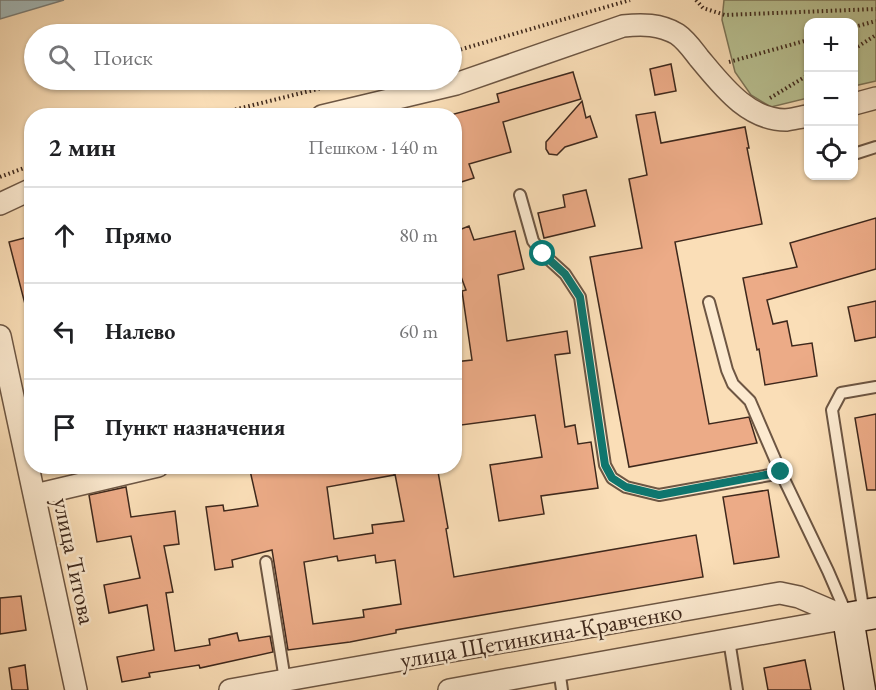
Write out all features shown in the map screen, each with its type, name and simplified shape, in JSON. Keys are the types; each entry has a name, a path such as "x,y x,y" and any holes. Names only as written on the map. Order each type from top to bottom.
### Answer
{"street":[{"path":"462,82 623,26 658,26 684,40 723,86 750,110 786,120 804,117"},
{"path":"356,108 431,90"},
{"path":"858,103 876,98"},
{"path":"0,204 24,193"},
{"name":"улица Титова","path":"0,336 24,445"},
{"name":"улица Титова","path":"31,474 76,690"},
{"path":"36,495 124,474"},
{"name":"улица Щетинкина-Кравченко","path":"230,690 780,593 863,616"},
{"path":"860,690 863,616"},
{"name":"улица Щетинкина-Кравченко","path":"449,690 561,680 729,640 863,616"}],"lane":[{"path":"858,153 876,147"},
{"path":"520,195 533,241 543,254 565,274 580,297 605,465 612,478 626,487 659,495 781,472"},
{"path":"710,302 727,370 733,384 750,401 828,571 863,616"},
{"path":"863,616 832,410 841,393 876,387"},
{"path":"266,562 285,680"},
{"path":"729,640 738,690"}],"path":[{"path":"462,49 630,0"},
{"path":"696,0 703,8 726,15 876,9"},
{"path":"858,26 876,21"},
{"path":"858,46 876,35"},
{"path":"708,68 804,41"},
{"path":"750,110 804,77"},
{"path":"241,108 314,90"},
{"path":"0,177 24,168"}],"green space":[{"path":"724,0 876,0 876,81 858,85 858,18 804,18 804,99 771,107 751,95 735,72 722,20"}],"shaded area":[{"path":"0,0 64,0 0,19"}],"building":[{"path":"671,64 676,91 655,95 650,69"},
{"path":"573,72 581,99 503,122 511,152 469,164 474,178 462,182 462,112 499,102 497,94"},
{"path":"582,101 586,118 590,116 597,137 565,147 557,155 549,154 546,142"},
{"path":"655,112 661,143 745,127 762,224 675,242 709,424 749,417 757,443 629,467 590,257 642,248 629,179 647,175 636,115"},
{"path":"586,190 595,226 544,238 538,213 565,207 563,195"},
{"path":"876,218 876,269 767,300 773,324 787,321 792,346 812,343 817,376 765,385 743,278 797,267 790,243"},
{"path":"469,226 474,240 515,231 524,269 498,275 507,341 567,331 570,353 555,355 565,427 575,425 578,444 591,442 598,488 541,496 544,514 499,521 490,465 542,457 535,415 462,425 462,361 472,360 462,291 466,290 462,279 462,229"},
{"path":"24,238 24,300 9,242"},
{"path":"876,301 876,337 855,341 848,307"},
{"path":"876,414 876,490 867,490 855,418"},
{"path":"251,474 394,474 327,487 334,539 373,533 372,525 404,521 395,474 438,474 454,577 696,535 703,577 396,630 396,633 350,642 288,650 272,550 232,560 233,567 215,570 206,507 223,505 224,511 258,506","holes":["375,555 376,563 395,560 401,604 363,610 364,617 313,624 304,562 337,556 338,561"]},
{"path":"126,487 131,517 175,511 179,544 164,546 173,592 166,593 175,651 210,645 209,639 237,633 239,641 270,636 273,652 200,668 199,665 149,673 150,677 122,682 117,657 154,650 147,605 109,613 104,585 140,578 131,536 97,542 89,495"},
{"path":"768,490 779,557 734,564 723,497"},
{"path":"21,596 26,630 0,634 0,598"},
{"path":"805,660 811,690 768,690 764,668"},
{"path":"25,665 28,690 12,690 9,668"}],"route":[{"path":"543,254 565,274 580,297 605,465 612,478 626,487 659,495 781,472"}]}
